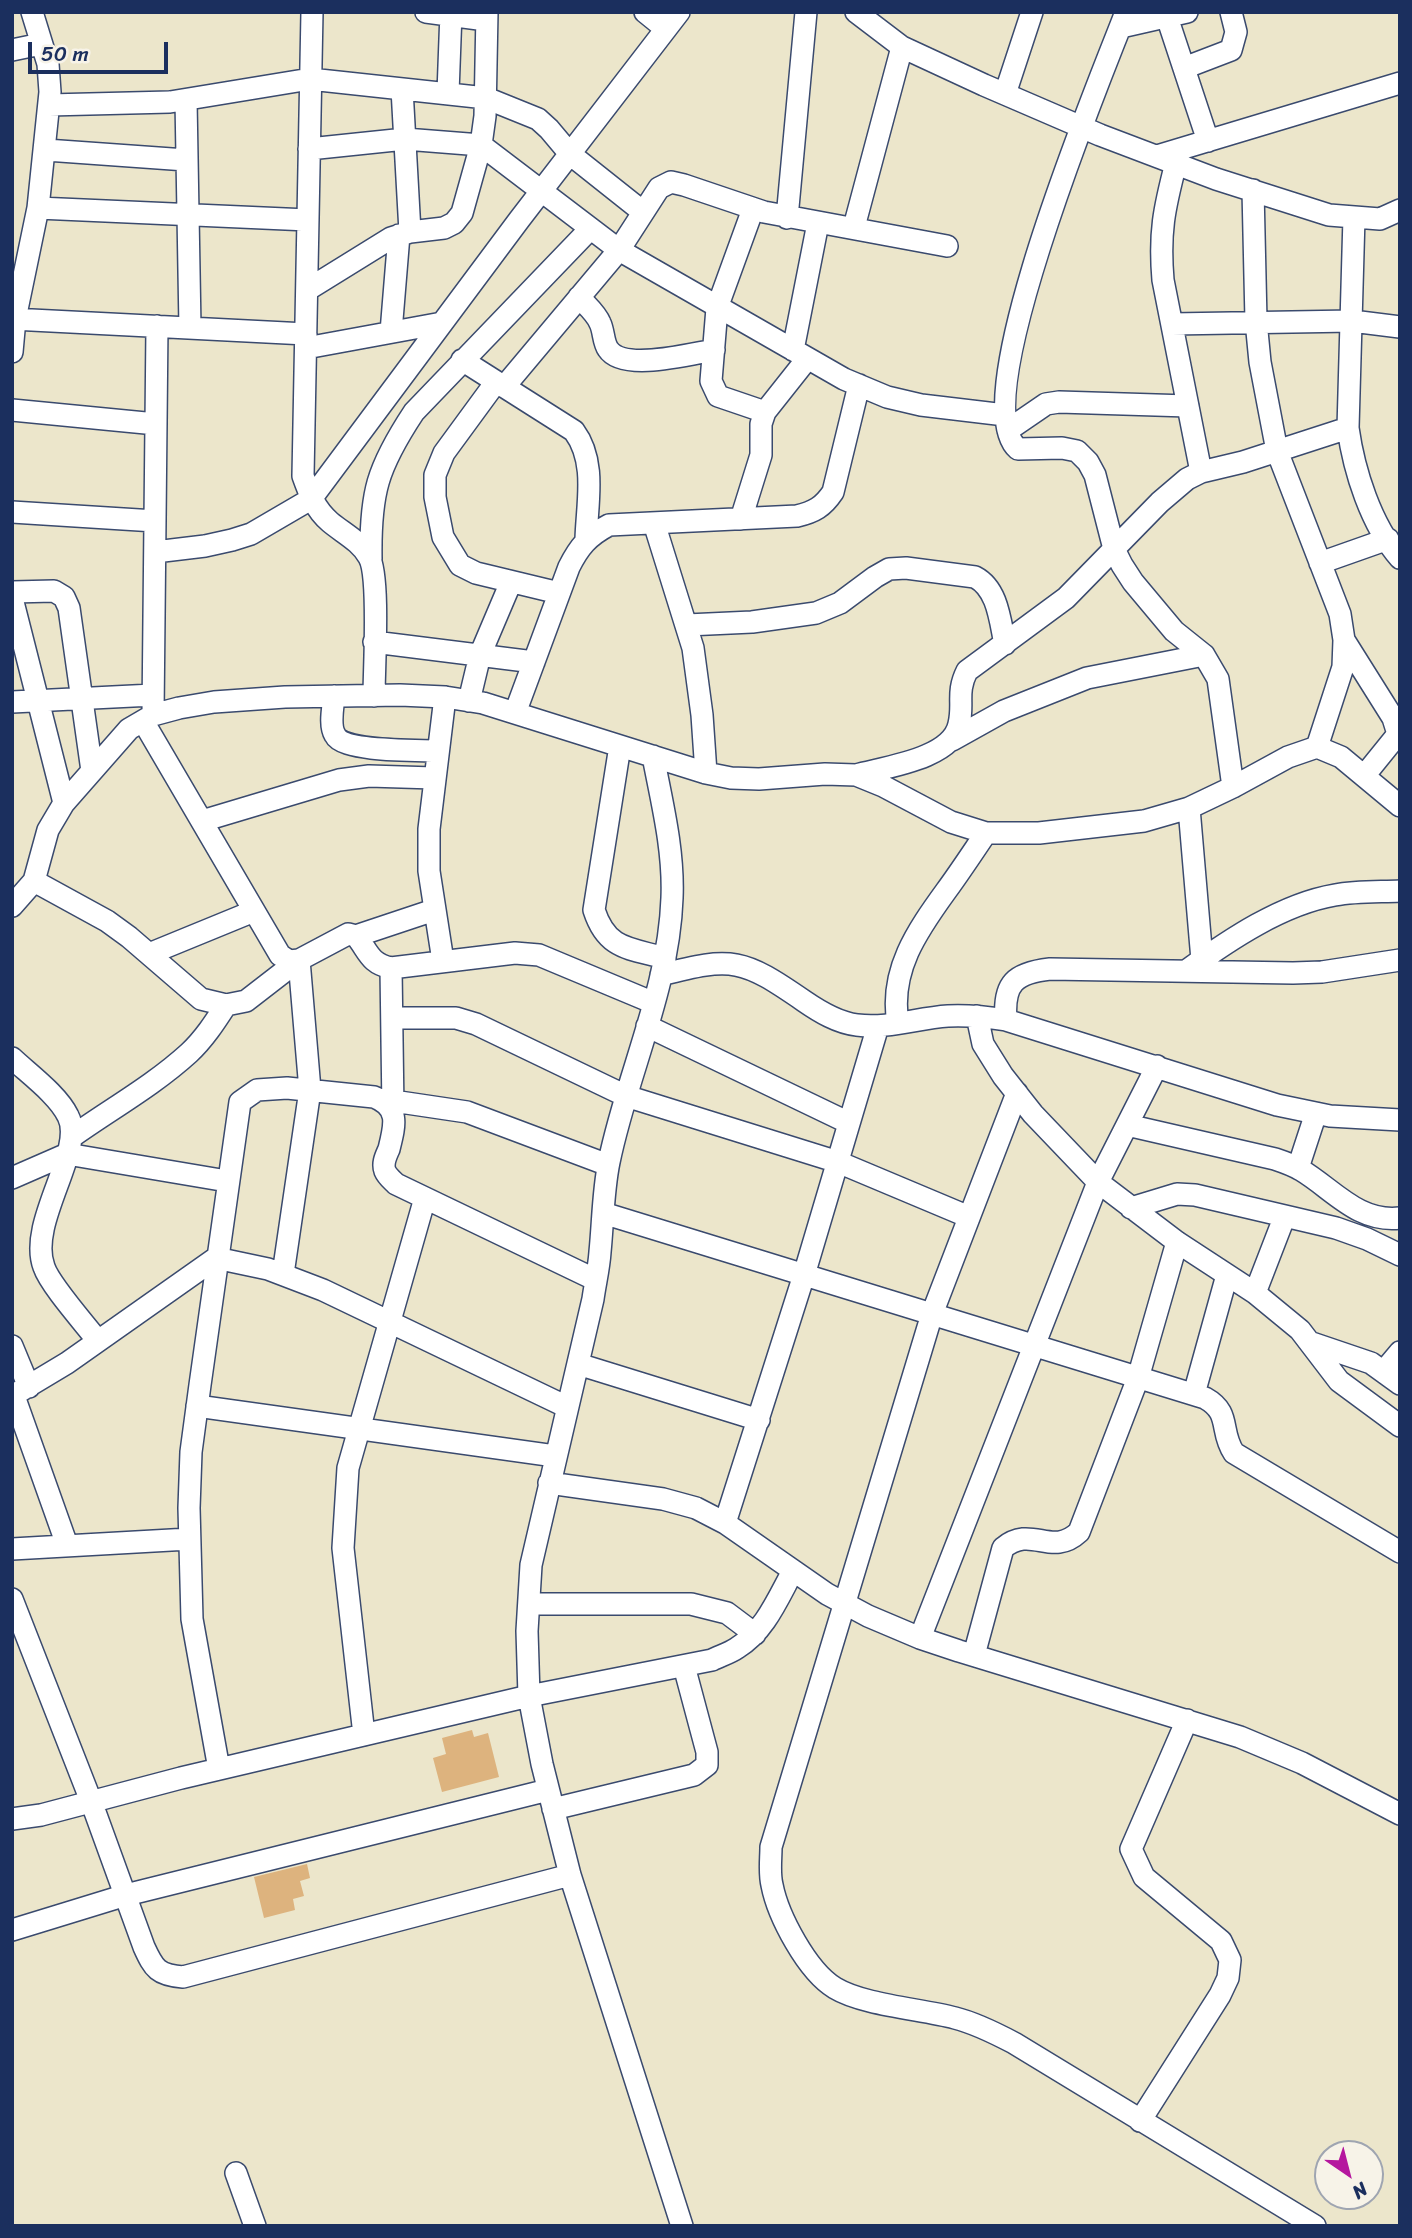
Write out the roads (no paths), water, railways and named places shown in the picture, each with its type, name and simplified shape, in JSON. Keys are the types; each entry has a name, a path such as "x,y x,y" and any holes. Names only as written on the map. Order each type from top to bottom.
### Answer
{"street":[{"path":"12,352 14,319 38,208 49,105 48,64 32,12"},
{"path":"312,12 303,476 311,499 328,520 361,545 371,559"},
{"path":"307,290 366,252 404,234 444,228 454,223 462,214 481,145 486,97 486,16 426,12"},
{"path":"155,552 205,546 251,534 311,499 541,191 673,21 645,12"},
{"path":"787,218 806,12"},
{"path":"856,12 878,20 902,47 1082,127 1166,160 1329,215 1380,219 1400,210"},
{"path":"1005,94 1032,12"},
{"path":"1184,68 1231,50 1236,32 1231,12"},
{"path":"448,93 451,14"},
{"path":"1208,141 1184,68 1177,14 1124,19 1037,252 1015,337 1007,423 1011,443 1018,449 1062,448 1077,451 1088,462 1095,475 1114,549 1133,583 1174,631 1204,655 1218,679 1233,788"},
{"path":"12,50 41,44"},
{"path":"854,227 902,47"},
{"path":"49,105 129,105 186,100 310,79 486,97 538,119 570,154 643,212"},
{"path":"1166,160 1208,141 1400,83"},
{"path":"391,332 404,234 405,139 402,89"},
{"path":"186,100 190,328"},
{"path":"309,149 405,139 481,145 619,250 800,355 887,397 1007,423 1046,404 1059,402 1188,406"},
{"path":"46,150 186,160"},
{"path":"1166,160 1161,230 1164,280 1201,472"},
{"path":"559,593 476,573 460,565 443,537 435,497 435,475 444,453 500,384 619,250 659,188 671,182 787,218 854,227 947,246"},
{"path":"1253,190 1256,321 1260,362 1277,451 1340,614 1344,640 1343,667 1317,747"},
{"path":"38,208 308,220"},
{"path":"753,209 717,308 711,380 719,396 765,412"},
{"path":"1354,217 1348,428 1360,485 1400,558"},
{"path":"741,519 761,455 761,424 765,412 800,355 818,223"},
{"path":"374,696 375,582 371,559 370,517 374,491 394,442 414,412 590,229"},
{"path":"579,298 600,323 606,346 612,354 625,360 642,361 714,351"},
{"path":"14,319 190,328 306,341 391,332 442,323"},
{"path":"1172,324 1352,321 1400,327"},
{"path":"157,326 155,552 150,710 202,821 280,955 289,961 299,960"},
{"path":"462,360 574,431 583,444 588,458 589,474 586,540"},
{"path":"515,713 559,593 577,551 586,540 608,525 813,513 824,505 833,492 859,385"},
{"path":"12,410 156,424"},
{"path":"952,740 961,717 961,685 968,671 1066,598 1175,488 1201,472 1243,462 1348,428"},
{"path":"12,512 155,521"},
{"path":"654,523 693,648 701,703 706,773"},
{"path":"1320,564 1388,539"},
{"path":"687,625 752,622 816,613 840,603 889,569 906,568 975,577 984,581 995,601 1005,644"},
{"path":"468,701 480,655 511,582"},
{"path":"12,592 54,592 64,597 69,608 92,771"},
{"path":"12,598 64,803"},
{"path":"1174,631 1175,661"},
{"path":"1344,640 1392,718 1398,734 1364,776"},
{"path":"374,642 534,662"},
{"path":"12,702 82,698 150,710 214,702 334,696 445,697 515,713 706,773 731,778 759,779 825,774 856,775 929,755 1004,711 1062,687 1087,678 1204,655"},
{"path":"334,696 332,727 335,737 344,744 438,751"},
{"path":"443,961 429,871 429,829 445,697"},
{"path":"12,906 34,881 48,830 64,803 129,729 150,710"},
{"path":"620,746 594,910 607,937 663,966 725,963 745,966 765,974 833,1018 855,1025 888,1024 948,1016 1006,1020 1277,1105 1316,1113 1400,1120"},
{"path":"856,775 883,786 951,822 986,833 1039,833 1144,821 1189,808 1233,788 1287,757 1317,747 1341,757 1400,806"},
{"path":"653,756 669,841 672,901 663,966 608,1165 596,1280 531,1565 529,1696 570,1875 682,2226"},
{"path":"202,821 339,780 369,776 434,778"},
{"path":"1189,808 1194,965"},
{"path":"725,1523 849,1123 895,1004 897,982 905,954 925,919 986,833"},
{"path":"34,881 107,921 201,999 226,1005 246,1000 299,960 348,934 356,936 434,911"},
{"path":"1194,965 1237,935 1317,899 1356,892 1400,891"},
{"path":"149,954 254,911"},
{"path":"356,936 369,957 378,965 391,968 515,953 539,955 654,1003"},
{"path":"283,1274 310,1090 299,960"},
{"path":"1006,1020 1008,990 1014,980 1031,971 1194,965 1312,972 1400,960"},
{"path":"391,968 394,1123 384,1160 385,1172 396,1184 596,1280"},
{"path":"12,1178 70,1145 166,1072 209,1031 226,1005"},
{"path":"977,1016 984,1044 1003,1076 1098,1182 1177,1242 1255,1293 1312,1343 1339,1381 1400,1426"},
{"path":"392,1018 456,1018 476,1024 626,1096 838,1162 969,1217"},
{"path":"647,1026 849,1123"},
{"path":"12,1058 60,1104 69,1118 70,1145 44,1226 40,1249 44,1269 98,1341"},
{"path":"920,1638 1098,1182 1157,1066"},
{"path":"219,1769 192,1619 189,1539 191,1452 216,1258 240,1102 257,1090 287,1088 374,1097 393,1106 467,1112 608,1165"},
{"path":"1017,1093 932,1314 771,1847 772,1885 783,1917 799,1948 814,1970 835,1988 857,1997 956,2018 990,2031 1315,2226"},
{"path":"1298,1168 1316,1113"},
{"path":"1127,1125 1275,1159 1298,1168 1332,1195 1362,1212 1380,1217 1400,1218"},
{"path":"70,1145 228,1181"},
{"path":"1131,1208 1177,1194 1195,1195 1336,1228 1367,1238 1400,1255"},
{"path":"364,1735 343,1548 348,1468 425,1198"},
{"path":"603,1213 1194,1394 1218,1405 1223,1415 1226,1441 1234,1453 1400,1552"},
{"path":"1255,1293 1284,1217"},
{"path":"974,1655 1003,1548 1013,1540 1024,1537 1060,1543 1069,1541 1079,1532 1138,1378 1177,1242"},
{"path":"18,1393 98,1341 216,1258 283,1274 389,1321 567,1407"},
{"path":"1194,1394 1227,1275"},
{"path":"1312,1343 1363,1360 1392,1377 1400,1352"},
{"path":"12,1346 18,1393 66,1545"},
{"path":"578,1364 759,1420"},
{"path":"197,1406 555,1456"},
{"path":"549,1483 663,1499 696,1508 725,1523 793,1571 868,1616 920,1638 1240,1737 1279,1753 1400,1814"},
{"path":"12,1549 189,1539"},
{"path":"13,1818 41,1815 219,1769 529,1696 712,1660 738,1648 755,1634 768,1617 793,1571"},
{"path":"12,1599 151,1964 164,1975 183,1977 570,1875"},
{"path":"529,1604 691,1604 727,1613 755,1634"},
{"path":"12,1930 126,1895 551,1799 694,1775 707,1765 707,1752 684,1666"},
{"path":"1140,2121 1228,1978 1230,1960 1221,1941 1144,1877 1130,1849 1187,1720"},
{"path":"236,2173 255,2226"}]}
